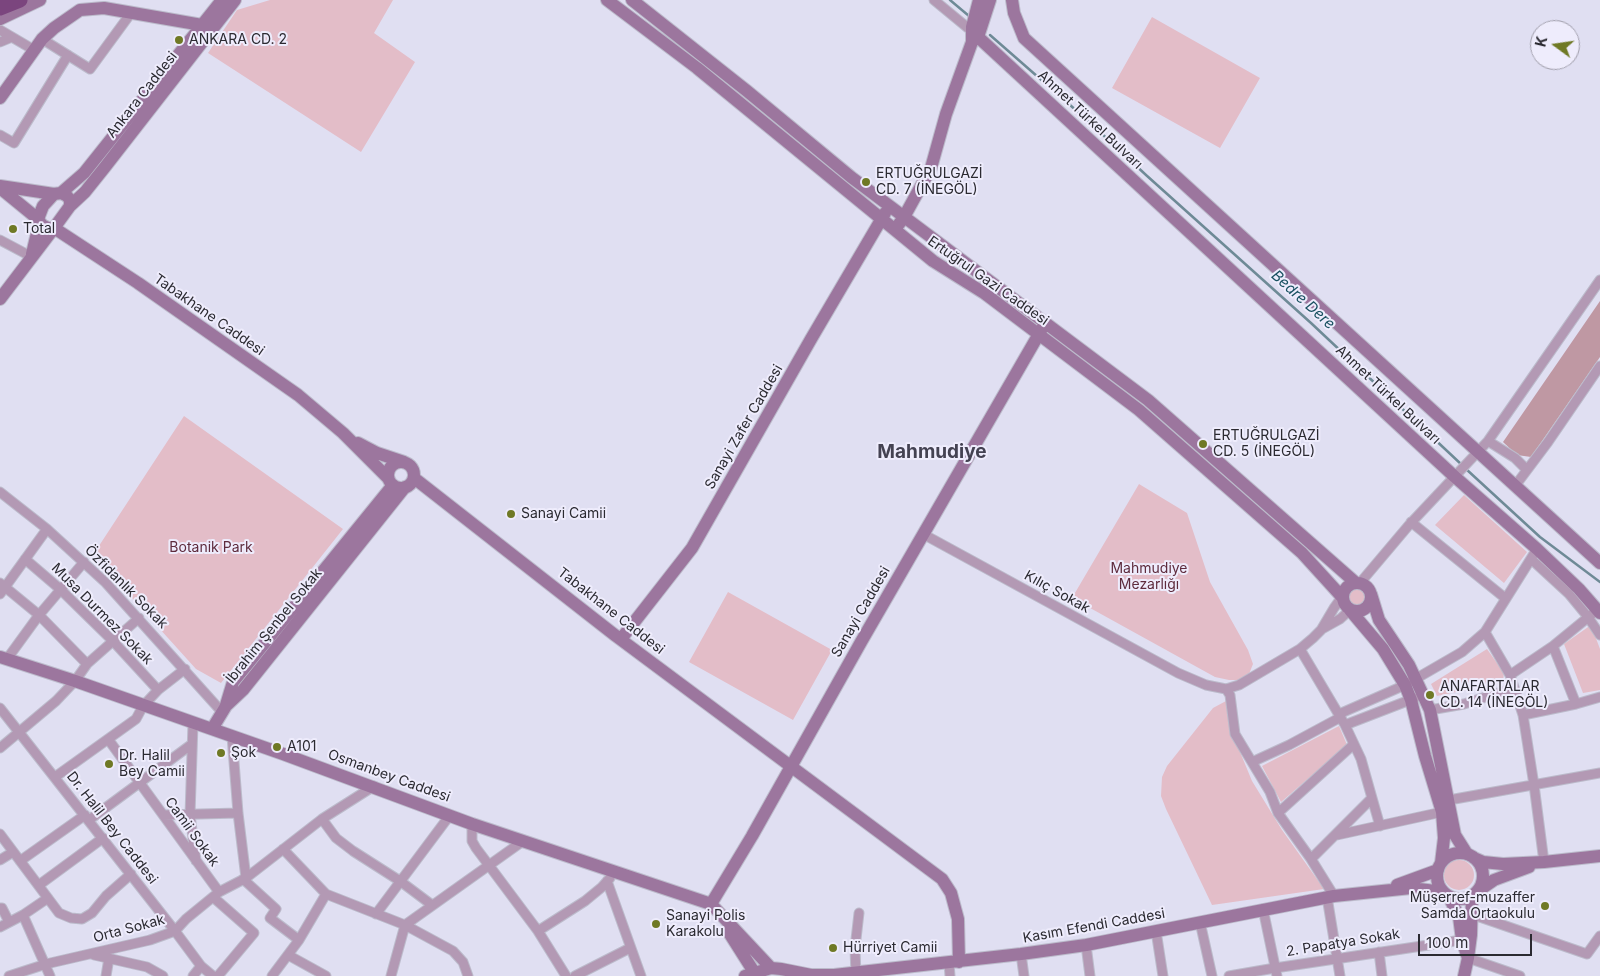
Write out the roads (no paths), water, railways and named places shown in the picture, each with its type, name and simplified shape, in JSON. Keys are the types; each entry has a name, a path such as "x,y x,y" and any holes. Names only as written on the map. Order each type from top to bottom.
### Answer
{"highway":[{"path":"0,8 20,0"}],"street":[{"path":"0,19 40,0"},
{"name":"Ankara Caddesi","path":"38,219 43,206 84,173 222,0"},
{"name":"Ankara Caddesi","path":"32,257 70,206 85,192 235,0"},
{"name":"Ertuğrul Gazi Caddesi","path":"607,0 697,68 880,220 933,261 1042,329 1148,400 1358,583"},
{"name":"Ertuğrul Gazi Caddesi","path":"632,0 904,217 1139,410 1302,552 1342,597"},
{"path":"934,0 974,37"},
{"path":"974,37 979,0"},
{"path":"894,230 904,217 931,168 946,114 974,37 990,0"},
{"name":"Ahmet Türkel Bulvarı","path":"1012,0 1014,13 1024,38 1270,261 1474,457 1515,486 1600,563"},
{"path":"0,98 42,39 80,10 93,4 104,8 123,8 202,25"},
{"path":"42,39 90,69 123,8"},
{"path":"0,30 34,50"},
{"path":"0,42 12,37"},
{"name":"Ahmet Türkel Bulvarı","path":"974,37 1458,475 1534,554 1579,589 1595,613"},
{"path":"0,135 14,143 68,55"},
{"path":"0,187 67,196 70,200 70,206"},
{"name":"Tabakhane Caddesi","path":"0,187 38,219 42,225 54,228 138,283 290,390 343,433"},
{"name":"Sanayi Zafer Caddesi","path":"621,639 692,548 880,220 890,207"},
{"path":"0,299 32,257 38,229 38,219"},
{"path":"0,240 32,257"},
{"path":"1321,630 1348,586 1358,583 1411,522 1488,442 1600,280"},
{"name":"Sanayi Caddesi","path":"711,904 752,836 856,651 1042,329"},
{"path":"1515,486 1600,366"},
{"path":"343,433 377,453 411,466 414,474 400,482 343,433"},
{"path":"1488,442 1515,458 1526,469"},
{"name":"İbrahim Şenbel Sokak","path":"212,729 224,709 233,682 306,601 400,482 388,472 392,465 404,462"},
{"name":"Tabakhane Caddesi","path":"400,482 621,639 942,880 951,893 958,919 954,962"},
{"name":"Özfidanlık Sokak","path":"0,492 47,529 106,583 224,709"},
{"path":"1411,522 1505,598"},
{"path":"47,529 2,588 39,615 87,664"},
{"name":"Kılıç Sokak","path":"923,534 1178,673 1206,685 1226,689"},
{"path":"1252,762 1342,719 1462,652 1485,632 1534,554"},
{"name":"Musa Durmez Sokak","path":"25,559 60,589 112,640 158,690"},
{"path":"4,658 84,562"},
{"path":"1358,583 1367,587 1371,594 1379,620 1411,681 1411,700 1442,812 1444,838 1439,885 1459,917 1462,940 1468,958"},
{"path":"1350,610 1359,612 1367,608 1371,594"},
{"path":"1342,597 1344,604 1424,694 1430,710 1455,834 1470,856 1482,869 1483,876 1475,893 1471,914 1471,935 1464,976"},
{"path":"1340,976 1331,897 1311,859 1278,813 1270,792 1235,734 1230,695 1226,689 1239,685 1300,649 1321,630 1340,619 1350,610"},
{"path":"1510,675 1553,646 1595,613 1600,635"},
{"path":"0,748 56,701 75,681 87,664 139,618"},
{"path":"1485,632 1510,675 1523,715 1544,862"},
{"path":"1553,646 1576,704"},
{"path":"1300,649 1342,719 1361,759 1380,826"},
{"name":"Osmanbey Caddesi","path":"4,658 374,786 611,876 711,904 773,972"},
{"path":"55,777 136,719 143,706 158,690 185,669"},
{"path":"1430,710 1464,704 1514,688"},
{"path":"1342,719 1411,700 1424,694"},
{"path":"1523,715 1600,697"},
{"name":"Dr. Halil Bey Caddesi","path":"0,708 201,966 213,976"},
{"path":"193,723 190,815 196,861"},
{"path":"232,736 245,879 276,909 270,918 299,940"},
{"name":"Camii Sokak","path":"108,739 196,861 216,895 254,933 218,976"},
{"path":"20,860 87,818 192,744"},
{"path":"1278,813 1354,744"},
{"path":"1449,800 1600,776"},
{"path":"175,931 216,895 245,879 322,819 374,786"},
{"path":"1311,859 1372,798"},
{"path":"1337,835 1442,812"},
{"path":"163,815 238,813"},
{"path":"376,914 450,815"},
{"path":"322,819 336,838 432,905"},
{"path":"472,824 472,841 538,931 566,976"},
{"path":"0,834 59,913 71,918 82,919 92,914 106,896 131,874"},
{"path":"39,885 102,838"},
{"path":"391,976 405,925 523,841"},
{"path":"283,849 326,894 405,925 454,952 463,962 468,976"},
{"path":"0,860 13,852"},
{"path":"1440,866 1453,854 1470,856 1483,862 1503,864 1600,856"},
{"path":"1446,894 1457,899 1465,899 1494,880 1544,862"},
{"name":"Kasım Efendi Caddesi","path":"1381,890 1440,866"},
{"path":"538,931 586,901 611,876"},
{"path":"611,876 630,948 641,976"},
{"name":"Kasım Efendi Caddesi","path":"752,975 781,969 809,975 834,976 1021,954 1086,945 1263,909 1381,890 1411,888 1446,894"},
{"path":"272,976 299,940 326,894"},
{"path":"0,927 23,915 48,898"},
{"path":"711,904 752,975"},
{"path":"0,908 2,908 9,922"},
{"path":"1263,909 1276,972"},
{"path":"856,974 855,948 859,913"},
{"path":"1471,914 1587,954 1600,936"},
{"path":"23,915 50,976"},
{"path":"1200,922 1212,976"},
{"name":"Orta Sokak","path":"8,976 46,964 150,940 175,931"},
{"path":"1156,931 1162,976"},
{"name":"2. Papatya Sokak","path":"1230,976 1276,972 1338,959 1462,940"},
{"path":"1086,945 1090,976"},
{"path":"575,976 630,948"},
{"path":"1379,952 1382,976"},
{"path":"91,954 147,967 163,976"},
{"path":"1021,954 1024,976"},
{"path":"288,955 326,976"},
{"path":"106,976 109,958"},
{"path":"1468,958 1520,976"},
{"path":"950,976 954,962"},
{"path":"193,976 201,966"}],"waterway":[{"name":"Bedre Dere","path":"950,0 969,16"},
{"name":"Bedre Dere","path":"990,35 1086,119 1311,323 1462,465"},
{"name":"Bedre Dere","path":"1466,469 1540,537 1600,582"}],"place":[{"name":"ANKARA CD. 2","path":"179,40"},
{"name":"ERTUĞRULGAZİ CD. 7 (İNEGÖL)","path":"866,182"},
{"name":"Total","path":"13,229"},
{"name":"ERTUĞRULGAZİ CD. 5 (İNEGÖL)","path":"1203,444"},
{"name":"Sanayi Camii","path":"511,514"},
{"name":"ANAFARTALAR CD. 14 (İNEGÖL)","path":"1430,695"},
{"name":"A101","path":"277,747"},
{"name":"Şok","path":"221,753"},
{"name":"Dr. Halil Bey Camii","path":"109,764"},
{"name":"Müşerref-muzaffer Samda Ortaokulu","path":"1545,906"},
{"name":"Sanayi Polis Karakolu","path":"656,924"},
{"name":"Hürriyet Camii","path":"833,948"}],"district":[{"name":"Mahmudiye","path":"932,452"}],"park label":[{"name":"Botanik Park","path":"211,548"},
{"name":"Mahmudiye Mezarlığı","path":"1149,578"}]}
